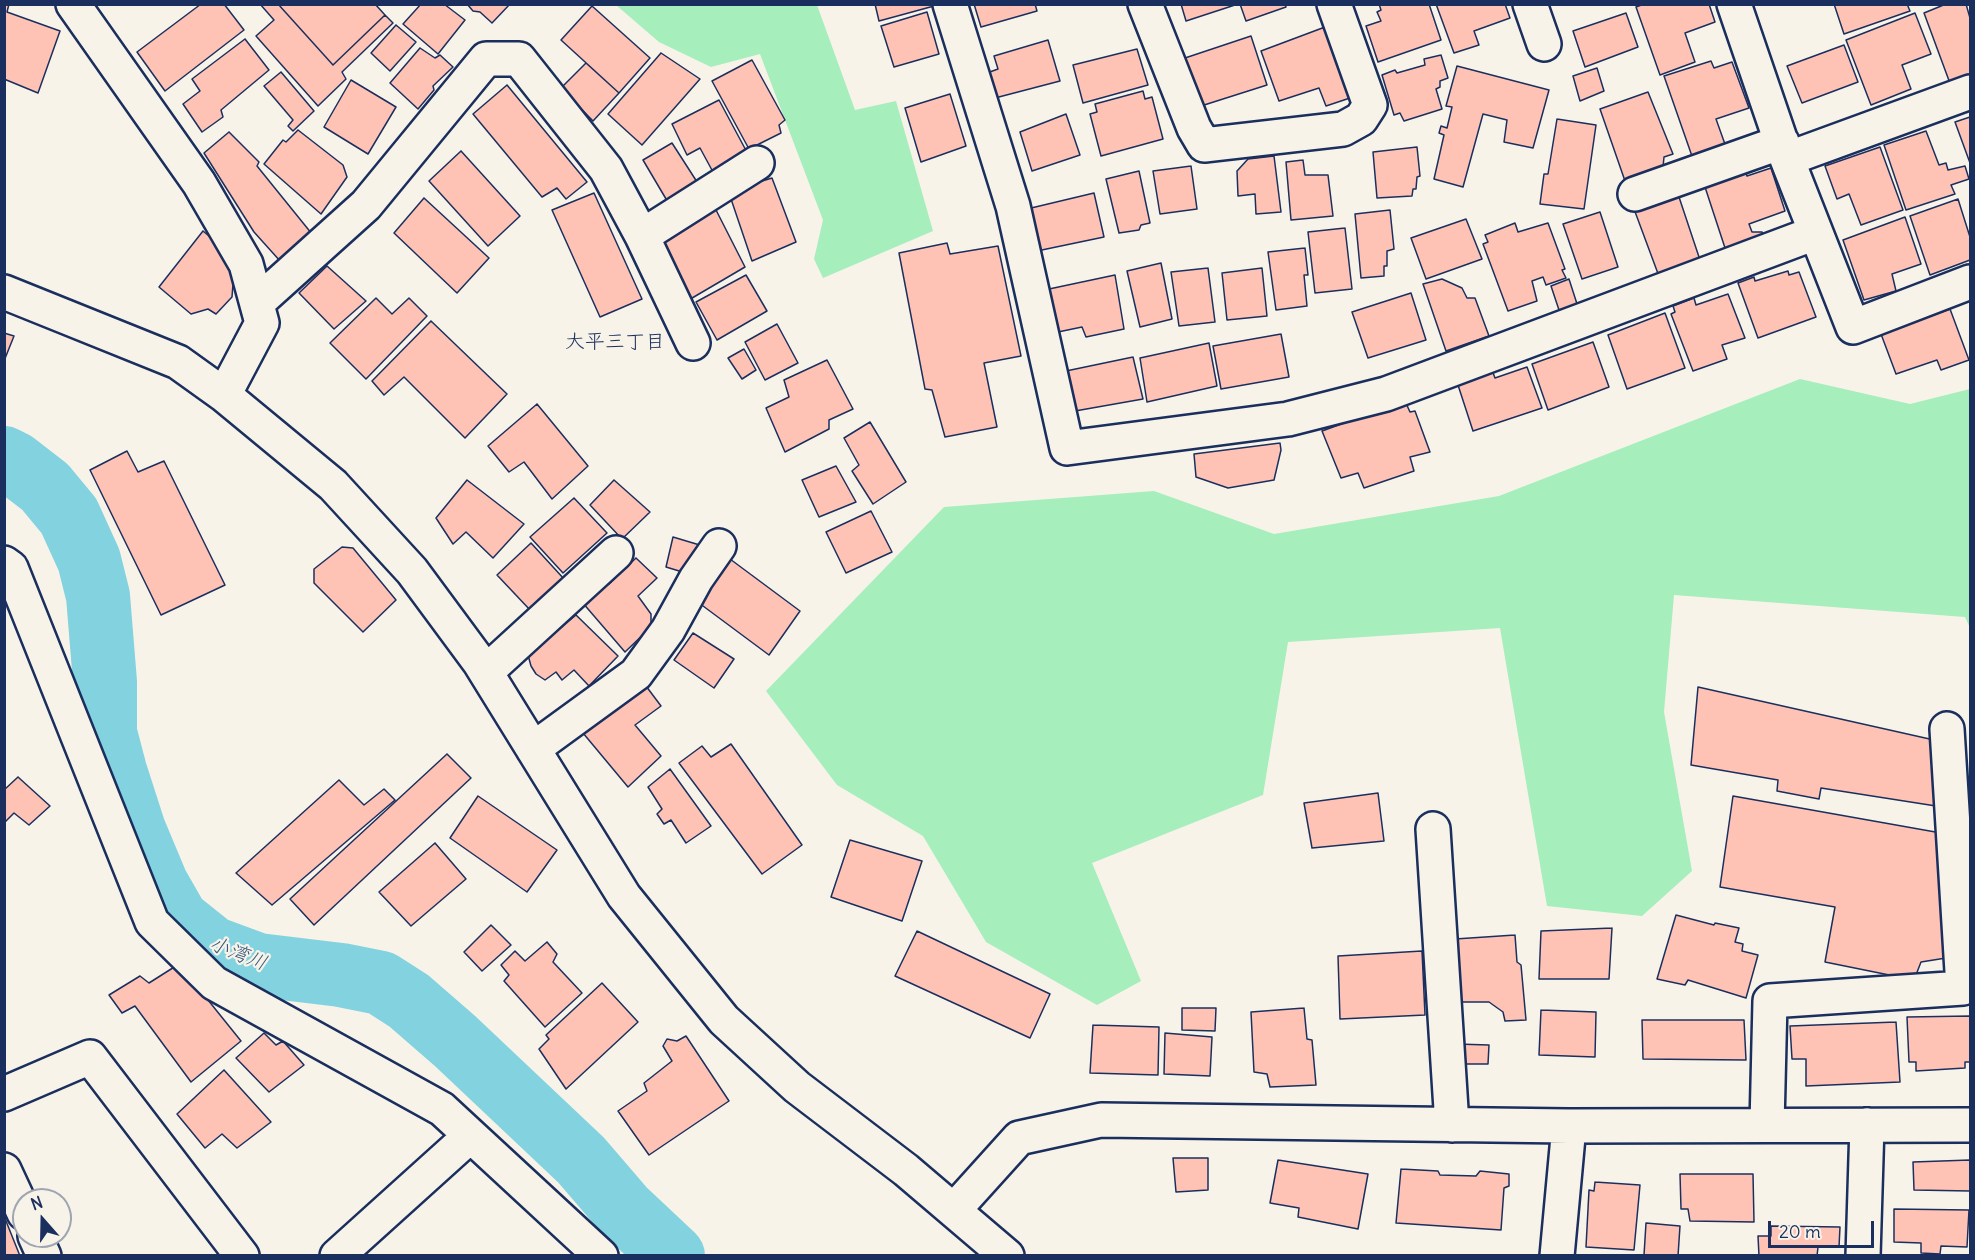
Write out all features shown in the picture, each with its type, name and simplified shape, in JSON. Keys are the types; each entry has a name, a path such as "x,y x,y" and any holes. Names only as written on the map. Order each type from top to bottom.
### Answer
{"street":[{"path":"73,4 199,183 246,264 262,323 224,395"},
{"path":"950,4 1013,206 1067,448 1288,419 1386,394 1815,233"},
{"path":"1145,4 1194,128 1204,145 1343,129 1361,119 1370,105 1334,4"},
{"path":"1530,4 1544,44"},
{"path":"1734,4 1784,150 1853,327 1971,282"},
{"path":"257,303 366,205 486,59 519,60 606,169 642,236 693,343"},
{"path":"1635,194 1971,92"},
{"path":"642,236 758,163"},
{"path":"4,292 178,362 224,395 333,484 412,571 486,672 624,896 724,1020 797,1087 906,1170 1006,1256"},
{"path":"533,749 636,674 668,630 696,579 719,546"},
{"path":"486,672 616,554"},
{"path":"4,563 11,568 152,922 214,983 442,1109 601,1256"},
{"path":"1767,1125 1770,1001 1963,988 1947,729"},
{"path":"1433,829 1452,1125"},
{"path":"4,1094 90,1057 242,1256"},
{"path":"954,1210 1019,1138 1101,1120 1569,1126 1971,1125"},
{"path":"1863,1256 1867,1125"},
{"path":"1557,1256 1569,1126"},
{"path":"337,1256 470,1136"},
{"path":"4,1170 12,1188"}],"green space":[{"path":"616,5 817,5 855,110 896,101 933,231 823,278 814,259 823,220 760,54 711,67 659,42"},
{"path":"1800,379 1910,404 1970,389 1970,628 1965,617 1674,595 1664,712 1692,871 1642,916 1547,906 1500,628 1288,642 1263,795 1092,863 1141,981 1097,1005 986,942 923,836 837,785 766,691 944,507 1154,491 1274,534 1499,496"}],"building":[{"path":"4,4 9,4 7,12 60,31 38,93 4,79"},
{"path":"201,4 224,4 244,30 165,91 137,52"},
{"path":"260,4 278,4 333,65 385,15 393,23 342,72 346,79 318,106 256,36 274,20"},
{"path":"278,4 375,4 385,15 333,65"},
{"path":"421,4 444,4 465,20 438,54 403,24"},
{"path":"467,4 510,4 492,23 480,12 473,11"},
{"path":"875,4 933,4 934,6 879,21"},
{"path":"974,4 1035,4 1037,11 981,27"},
{"path":"1181,4 1235,4 1235,5 1186,21"},
{"path":"1240,4 1285,4 1286,7 1246,21"},
{"path":"1379,4 1429,4 1441,40 1378,62 1366,26 1381,21 1377,12 1381,10"},
{"path":"1436,4 1505,4 1510,18 1474,31 1479,45 1454,53"},
{"path":"1644,4 1709,4 1715,22 1685,33 1695,62 1660,75 1636,7"},
{"path":"1834,4 1907,4 1910,11 1844,34"},
{"path":"1946,4 1966,4 1970,18 1970,78 1951,86 1924,13"},
{"path":"592,6 650,58 619,93 561,40"},
{"path":"927,12 939,54 894,67 881,26"},
{"path":"1626,13 1638,47 1585,67 1573,31"},
{"path":"1915,13 1931,54 1902,65 1911,89 1871,105 1846,40"},
{"path":"396,25 416,42 390,71 371,53"},
{"path":"1325,27 1350,98 1326,106 1319,88 1279,101 1261,51"},
{"path":"1251,36 1267,85 1201,106 1185,58"},
{"path":"245,39 269,70 221,110 223,117 202,132 183,104 200,91 192,79"},
{"path":"1048,40 1060,81 995,98 987,73 998,69 994,56"},
{"path":"1844,45 1858,82 1802,103 1787,66"},
{"path":"420,48 435,58 440,55 453,67 433,86 434,90 418,109 390,83"},
{"path":"1137,49 1148,85 1083,103 1073,65"},
{"path":"661,53 700,79 642,145 608,114"},
{"path":"1441,55 1448,78 1440,81 1440,87 1436,89 1442,109 1404,121 1400,113 1394,115 1382,75 1395,70 1397,73 1425,65 1424,59"},
{"path":"752,60 785,120 779,125 781,133 749,149 712,81"},
{"path":"1711,61 1714,68 1732,62 1749,108 1716,119 1726,147 1693,159 1664,76"},
{"path":"586,63 619,93 593,121 561,88"},
{"path":"1457,66 1549,90 1533,148 1504,142 1507,120 1483,114 1463,187 1434,179 1444,135 1439,133 1441,126 1447,128 1452,107 1446,106"},
{"path":"1597,68 1604,91 1580,101 1573,76"},
{"path":"281,72 314,111 293,131 288,126 293,120 264,86"},
{"path":"351,80 396,107 368,154 324,127"},
{"path":"507,85 587,182 566,199 557,188 542,197 473,114"},
{"path":"1143,91 1145,99 1152,97 1163,139 1101,156 1090,114 1097,112 1095,104"},
{"path":"1648,92 1673,154 1664,157 1663,167 1625,181 1600,109"},
{"path":"950,94 966,146 921,162 905,108"},
{"path":"719,100 749,156 713,172 700,148 687,155 672,124"},
{"path":"1066,114 1080,155 1032,171 1020,132"},
{"path":"1970,117 1970,163 1955,122"},
{"path":"1557,119 1596,125 1584,209 1540,204 1544,174 1548,174"},
{"path":"298,130 343,165 347,177 321,214 264,164 283,140 286,142"},
{"path":"1926,131 1939,165 1946,163 1948,170 1965,166 1969,179 1951,185 1955,194 1906,210 1884,145"},
{"path":"229,132 259,162 257,166 312,234 281,262 254,232 204,153"},
{"path":"672,143 699,185 669,204 643,160"},
{"path":"1417,147 1420,176 1417,177 1416,189 1413,189 1412,196 1377,198 1373,152"},
{"path":"1880,147 1903,210 1861,225 1849,194 1837,199 1825,166"},
{"path":"461,151 520,216 488,246 429,181"},
{"path":"1274,156 1281,212 1256,214 1255,194 1238,196 1237,171 1248,159"},
{"path":"1303,160 1305,175 1328,175 1333,216 1291,220 1286,162"},
{"path":"1191,166 1197,209 1160,214 1153,171"},
{"path":"1771,168 1785,211 1749,224 1752,232 1762,232 1764,235 1726,251 1705,187 1746,173 1747,176"},
{"path":"1139,171 1150,223 1141,225 1139,230 1119,233 1106,179"},
{"path":"772,178 796,242 752,261 730,196 739,188"},
{"path":"594,193 642,299 600,317 552,210"},
{"path":"1094,193 1104,237 1037,251 1027,209"},
{"path":"1678,194 1701,263 1660,279 1634,209"},
{"path":"424,198 489,258 457,293 394,233"},
{"path":"1958,199 1970,237 1970,260 1930,275 1910,216"},
{"path":"715,208 745,267 687,301 657,242"},
{"path":"1390,210 1394,249 1387,251 1384,276 1361,278 1355,214"},
{"path":"1600,212 1618,267 1582,279 1563,224"},
{"path":"1905,217 1921,264 1892,274 1896,291 1864,300 1843,240"},
{"path":"1466,219 1482,259 1426,279 1411,238"},
{"path":"1515,223 1518,232 1548,223 1565,269 1562,270 1566,278 1546,285 1543,277 1532,281 1537,301 1508,311 1483,244 1488,242 1485,235"},
{"path":"1345,228 1352,289 1315,293 1308,232"},
{"path":"203,231 221,246 234,271 232,297 216,314 208,309 191,314 159,287"},
{"path":"947,243 950,254 998,246 1021,356 984,363 997,427 945,437 932,390 925,389 899,253"},
{"path":"1305,248 1308,275 1304,275 1307,306 1276,310 1268,252"},
{"path":"1161,263 1172,319 1140,327 1127,271"},
{"path":"327,266 366,301 334,329 299,293"},
{"path":"1208,268 1215,322 1179,326 1171,272"},
{"path":"1262,268 1267,316 1227,320 1222,273"},
{"path":"1788,271 1789,275 1799,272 1816,317 1758,338 1738,283 1754,277 1755,281"},
{"path":"746,275 767,311 717,340 696,302"},
{"path":"1115,275 1124,329 1086,337 1082,327 1058,332 1049,289"},
{"path":"1442,279 1462,288 1467,298 1475,298 1489,336 1446,351 1423,284"},
{"path":"1569,279 1578,307 1560,313 1551,286"},
{"path":"1411,293 1426,340 1368,358 1352,312"},
{"path":"1728,294 1745,338 1722,345 1727,359 1693,371 1671,314 1675,312 1673,306 1694,298 1696,305"},
{"path":"376,298 392,314 409,298 427,316 366,379 330,343"},
{"path":"1950,309 1969,360 1941,370 1937,360 1896,374 1881,334"},
{"path":"1665,313 1685,368 1627,389 1608,335"},
{"path":"431,321 507,394 465,438 404,377 384,395 372,381"},
{"path":"777,324 798,363 765,380 745,342"},
{"path":"4,333 14,336 4,361"},
{"path":"1281,334 1289,377 1221,389 1213,346"},
{"path":"1593,342 1609,387 1548,410 1532,364"},
{"path":"1209,343 1217,386 1147,402 1140,358"},
{"path":"744,349 756,370 742,379 728,358"},
{"path":"1133,357 1143,399 1075,411 1066,371"},
{"path":"827,360 853,409 829,420 829,429 785,452 766,408 789,397 784,380"},
{"path":"1527,367 1542,408 1473,431 1457,382 1492,370 1495,378"},
{"path":"1405,401 1410,412 1415,411 1430,452 1410,457 1414,471 1364,488 1358,473 1341,478 1322,431"},
{"path":"537,404 588,466 552,499 524,462 509,472 488,446"},
{"path":"870,422 906,482 873,504 852,471 859,465 844,438"},
{"path":"1280,443 1281,450 1274,480 1228,488 1196,477 1194,454"},
{"path":"127,451 138,472 164,461 225,585 161,615 90,470"},
{"path":"836,466 856,502 819,517 802,480"},
{"path":"467,480 524,524 493,558 466,532 453,544 436,518"},
{"path":"614,480 650,512 622,539 590,505"},
{"path":"574,498 607,533 563,573 530,537"},
{"path":"871,511 892,552 846,573 826,532"},
{"path":"673,537 703,546 689,574 666,567"},
{"path":"531,543 565,580 531,611 497,575"},
{"path":"342,547 353,548 396,600 363,632 314,583 314,569"},
{"path":"636,558 657,578 638,596 651,614 651,627 625,652 582,602 604,579 609,584"},
{"path":"730,559 800,611 769,655 699,603"},
{"path":"576,615 618,656 589,686 574,670 562,680 556,672 545,680 536,674 528,655"},
{"path":"693,633 734,659 714,688 674,660"},
{"path":"646,686 661,706 635,725 661,756 628,787 583,733"},
{"path":"1698,687 1943,742 1936,806 1821,788 1819,799 1777,791 1778,780 1691,765"},
{"path":"731,744 802,845 762,874 679,763 702,746 711,757"},
{"path":"447,754 471,778 314,925 290,899"},
{"path":"670,769 711,826 686,843 671,820 664,824 657,814 662,809 648,787"},
{"path":"18,777 50,806 29,825 14,813 4,823 4,790"},
{"path":"339,780 364,805 384,789 395,800 272,905 236,873"},
{"path":"1378,793 1384,841 1312,848 1304,803"},
{"path":"478,796 557,850 527,892 450,838"},
{"path":"1733,796 1941,833 1946,958 1921,962 1914,980 1825,962 1835,907 1720,887"},
{"path":"850,840 922,861 902,921 831,897"},
{"path":"435,843 466,879 411,926 379,892"},
{"path":"1676,915 1714,925 1715,923 1739,928 1735,942 1743,944 1742,951 1758,955 1746,998 1688,980 1685,985 1657,979"},
{"path":"491,925 511,945 482,971 464,952"},
{"path":"1612,928 1609,979 1539,979 1541,931"},
{"path":"917,931 1050,994 1030,1038 895,976"},
{"path":"1515,935 1517,962 1521,965 1526,1020 1505,1021 1503,1012 1489,1002 1458,1002 1455,939"},
{"path":"547,942 557,954 553,962 582,993 545,1027 504,981 509,975 501,965 515,951 525,961"},
{"path":"1422,951 1425,1015 1340,1019 1338,956"},
{"path":"179,964 241,1041 191,1082 135,1006 122,1013 109,995 140,976 149,983"},
{"path":"602,983 638,1022 566,1089 539,1049 549,1039 546,1035"},
{"path":"1182,1008 1216,1008 1215,1031 1182,1030"},
{"path":"1304,1008 1307,1039 1312,1040 1316,1085 1270,1087 1267,1074 1254,1072 1251,1012"},
{"path":"1541,1010 1596,1012 1595,1057 1539,1055"},
{"path":"1970,1016 1970,1062 1965,1062 1965,1068 1916,1071 1916,1062 1909,1062 1907,1017"},
{"path":"1642,1020 1744,1020 1746,1060 1643,1059"},
{"path":"1896,1022 1900,1082 1806,1086 1806,1059 1792,1059 1790,1026"},
{"path":"1093,1025 1159,1027 1158,1075 1090,1073"},
{"path":"264,1033 276,1045 283,1041 304,1065 269,1092 236,1058"},
{"path":"1165,1033 1212,1037 1210,1076 1164,1074"},
{"path":"686,1036 729,1101 649,1155 618,1111 647,1091 644,1083 672,1061 663,1046 667,1039 677,1041"},
{"path":"1456,1044 1489,1045 1488,1064 1458,1064"},
{"path":"224,1070 271,1122 237,1148 222,1134 205,1148 177,1114"},
{"path":"1173,1158 1208,1158 1208,1190 1176,1192"},
{"path":"1278,1160 1368,1174 1358,1229 1298,1217 1299,1208 1270,1203"},
{"path":"1970,1160 1970,1191 1914,1190 1913,1162"},
{"path":"1401,1169 1438,1171 1440,1175 1476,1176 1480,1171 1509,1174 1509,1186 1504,1188 1501,1230 1396,1223"},
{"path":"1680,1174 1753,1174 1754,1222 1690,1221 1688,1209 1681,1209"},
{"path":"1595,1182 1640,1185 1634,1250 1586,1247 1589,1190 1594,1191"},
{"path":"1894,1209 1969,1210 1967,1247 1941,1246 1940,1254 1921,1253 1921,1243 1894,1242"},
{"path":"4,1216 12,1236 12,1248 17,1248 20,1256 4,1256"},
{"path":"1646,1223 1680,1226 1678,1256 1644,1255"},
{"path":"1771,1226 1840,1227 1839,1247 1818,1247 1817,1256 1759,1256 1758,1236 1771,1236"}],"waterway":[{"name":"小湾川","path":"4,458 45,487 69,516 89,560 98,596 105,682 105,733 134,830 157,885 177,920 212,948 258,965 341,975 381,983 409,1001 455,1041 581,1160 624,1210 673,1256"}],"district":[{"name":"大平三丁目","path":"615,342"}]}
